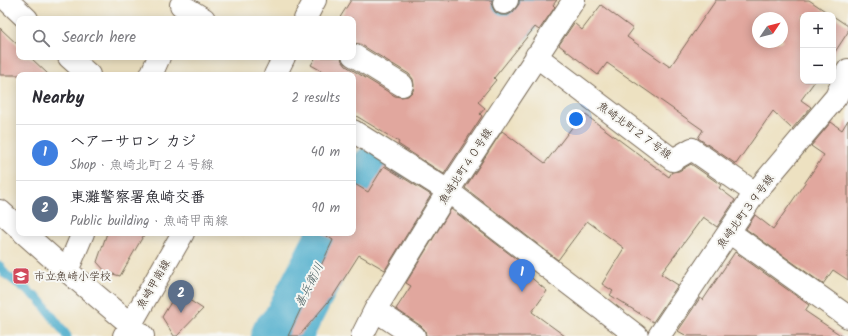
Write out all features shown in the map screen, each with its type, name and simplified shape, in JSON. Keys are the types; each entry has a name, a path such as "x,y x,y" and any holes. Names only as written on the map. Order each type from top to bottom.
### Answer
{"street":[{"path":"7,0 24,16"},
{"path":"307,16 315,0"},
{"name":"魚崎北町４０号線","path":"362,336 375,310 448,192 574,0"},
{"path":"180,8 197,16"},
{"name":"魚崎北町２７号線","path":"536,56 673,160 692,148 755,193"},
{"path":"356,57 402,85"},
{"path":"72,60 85,72"},
{"path":"152,72 158,60"},
{"name":"魚崎北町３９号線","path":"659,336 755,193 842,101 848,70"},
{"path":"356,133 448,192 637,336"},
{"path":"0,211 16,225"},
{"path":"729,232 848,317"},
{"path":"27,236 132,332"},
{"path":"67,271 82,236"},
{"name":"魚崎甲南線","path":"132,332 181,236"},
{"path":"375,310 414,336"}],"building":[{"path":"351,0 492,0 492,6 495,12 501,15 508,15 513,12 519,4 519,0 557,0 553,5 555,7 539,30 535,27 494,78 496,80 478,102 485,108 480,114 482,116 444,174 398,144 399,142 356,116 356,72 395,96 408,96 413,91 414,85 413,79 409,74 360,44 356,43 356,16 341,16"},
{"path":"716,0 809,0 827,12 800,12 800,84 813,84 801,100 811,107 792,129 773,111 736,164 698,138 703,130 607,63 598,75 559,45 574,23 582,30 601,5 633,29 627,37 670,67"},
{"path":"836,18 848,26 848,32 836,50"},
{"path":"0,28 16,43 16,60 33,60 46,72 16,72 16,75 0,75"},
{"path":"314,60 342,60 346,66 356,72 324,72 311,65"},
{"path":"583,113 669,177 672,172 679,171 691,164 721,185 719,188 735,200 717,227 703,217 661,274 678,285 653,322 610,295 613,291 602,284 624,248 587,221 558,260 465,188 502,131 545,163"},
{"path":"848,120 848,280 833,270 823,284 746,229 755,215 773,229 824,155 811,146 831,122 842,130"},
{"path":"384,166 431,195 385,270 359,255 333,296 299,336 288,336 333,240 327,236 356,236 356,185 368,192"},
{"path":"451,209 524,265 521,269 547,291 532,312 565,336 426,336 425,330 421,326 396,309 411,286 406,283"},
{"path":"106,236 143,236 120,276 106,272 97,262"},
{"path":"735,252 809,305 805,311 842,336 687,336 678,331 700,298 703,300"},
{"path":"177,292 203,309 177,336 174,336 162,317"}],"waterway":[{"path":"460,69 524,0"},
{"name":"善兵衛川","path":"356,201 377,172"},
{"name":"善兵衛川","path":"279,336 289,325 334,236"},
{"path":"0,266 5,274 40,300 67,336"}],"place":[{"name":"市立魚崎小学校","path":"21,276"},
{"name":"ヘアーサロン カジ","path":"522,292"},
{"name":"東灘警察署魚崎交番","path":"181,313"}]}
